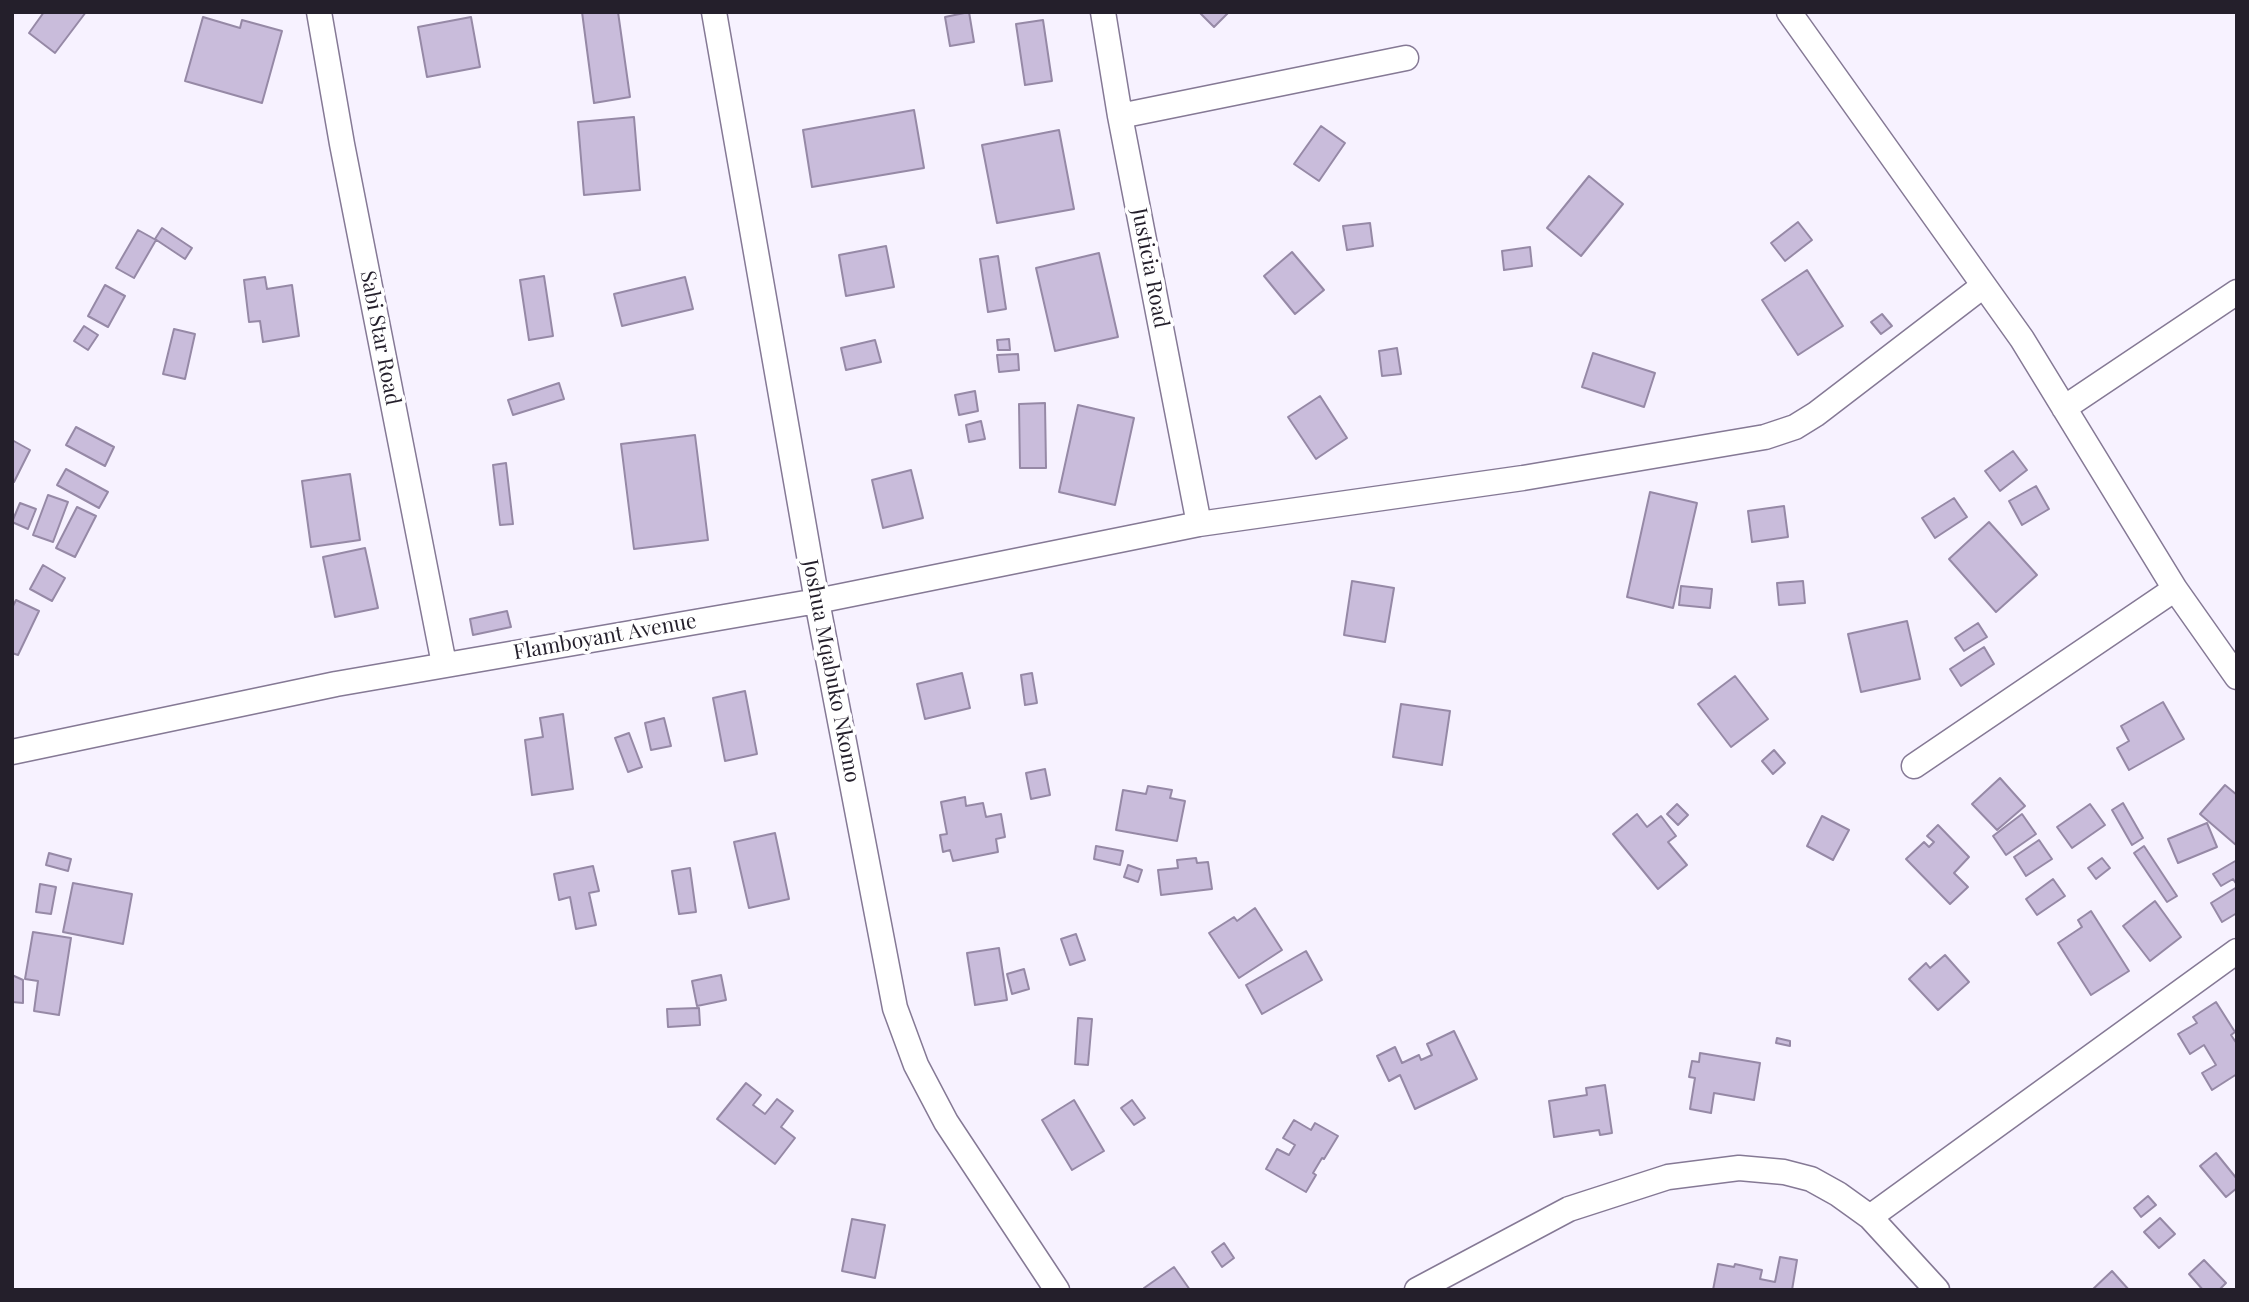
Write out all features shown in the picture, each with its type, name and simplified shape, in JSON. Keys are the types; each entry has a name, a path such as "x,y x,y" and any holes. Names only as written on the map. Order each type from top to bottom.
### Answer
{"street":[{"name":"Sabi Star Road","path":"319,12 342,144 444,664"},
{"name":"Joshua Mqabuko Nkomo","path":"714,12 817,601 895,1008 916,1065 946,1122 1057,1290"},
{"name":"Justicia Road","path":"1103,12 1120,116 1199,524"},
{"path":"1789,12 2022,339 2175,589 2237,677"},
{"path":"1120,116 1406,58"},
{"name":"Flamboyant Avenue","path":"12,752 337,684 817,601 1199,524 1523,478 1765,437 1795,427 1816,414 1983,286"},
{"path":"2064,408 2237,292"},
{"path":"1914,766 2175,589"},
{"path":"1870,1217 2237,951"},
{"path":"1417,1290 1569,1209 1668,1177 1739,1168 1784,1172 1811,1179 1838,1194 1870,1217 1937,1290"}],"building":[{"path":"44,12 86,12 55,53 29,33"},
{"path":"582,12 618,12 630,97 594,103"},
{"path":"969,12 974,42 950,46 945,17"},
{"path":"1199,12 1229,12 1214,27"},
{"path":"203,17 240,28 242,20 282,31 262,103 185,81"},
{"path":"471,17 480,67 427,77 418,27"},
{"path":"1043,20 1052,81 1025,85 1016,24"},
{"path":"914,110 924,168 812,187 803,130"},
{"path":"634,117 640,190 584,195 578,122"},
{"path":"1321,126 1345,143 1319,181 1294,164"},
{"path":"1059,130 1074,209 997,223 982,145"},
{"path":"1589,176 1623,204 1581,256 1547,228"},
{"path":"1798,222 1812,240 1785,261 1771,243"},
{"path":"1370,223 1373,246 1347,250 1343,226"},
{"path":"162,228 192,248 185,259 155,239"},
{"path":"138,230 156,240 134,278 116,268"},
{"path":"886,246 894,287 846,296 839,255"},
{"path":"1530,247 1532,266 1504,270 1502,251"},
{"path":"1292,252 1324,290 1295,314 1264,276"},
{"path":"1099,253 1118,337 1055,351 1036,268"},
{"path":"998,256 1006,309 988,312 980,259"},
{"path":"1807,270 1843,326 1798,355 1762,300"},
{"path":"544,276 553,336 529,340 520,280"},
{"path":"265,277 267,289 292,285 299,336 263,342 260,321 249,322 244,280"},
{"path":"685,277 693,309 622,326 614,294"},
{"path":"105,285 125,296 108,327 88,316"},
{"path":"1882,314 1892,326 1881,334 1871,322"},
{"path":"84,326 98,335 88,350 74,341"},
{"path":"174,329 195,334 185,379 163,374"},
{"path":"1009,339 1010,350 998,350 997,340"},
{"path":"875,340 881,362 846,370 841,348"},
{"path":"1397,348 1401,374 1382,376 1379,351"},
{"path":"1593,353 1655,373 1644,407 1582,387"},
{"path":"1018,354 1019,370 999,372 997,355"},
{"path":"559,383 564,399 513,415 508,400"},
{"path":"975,391 978,411 959,415 955,395"},
{"path":"1320,396 1347,438 1316,459 1288,417"},
{"path":"1045,403 1046,468 1020,468 1019,404"},
{"path":"1078,405 1134,418 1115,505 1059,492"},
{"path":"981,421 985,439 969,442 966,425"},
{"path":"76,427 114,447 105,466 66,445"},
{"path":"695,435 708,540 634,549 621,444"},
{"path":"12,440 30,450 14,482 12,481"},
{"path":"2013,451 2027,470 2000,491 1985,471"},
{"path":"506,463 513,524 500,525 493,465"},
{"path":"66,469 108,492 99,508 57,485"},
{"path":"911,470 923,518 883,528 872,480"},
{"path":"350,474 360,540 311,547 302,481"},
{"path":"2036,486 2049,509 2022,525 2009,501"},
{"path":"1650,492 1697,503 1673,608 1627,597"},
{"path":"48,495 68,502 53,542 33,535"},
{"path":"1954,498 1967,517 1935,538 1922,518"},
{"path":"20,503 36,509 28,529 12,522"},
{"path":"1784,506 1788,537 1752,542 1748,511"},
{"path":"77,507 96,516 75,557 56,548"},
{"path":"1989,522 2037,575 1996,612 1949,559"},
{"path":"365,548 378,608 335,617 323,557"},
{"path":"43,565 65,578 52,601 30,589"},
{"path":"1352,581 1394,588 1385,642 1344,635"},
{"path":"1803,581 1805,603 1779,605 1777,583"},
{"path":"1681,586 1712,589 1710,608 1679,605"},
{"path":"16,600 39,611 18,655 12,653 12,608"},
{"path":"507,611 511,627 473,635 470,619"},
{"path":"1907,621 1920,679 1861,692 1848,634"},
{"path":"1978,623 1987,637 1964,651 1955,638"},
{"path":"1984,647 1994,664 1961,686 1950,669"},
{"path":"962,673 970,708 925,719 917,684"},
{"path":"1032,673 1037,703 1025,705 1021,675"},
{"path":"1735,676 1768,719 1731,747 1698,704"},
{"path":"745,691 757,754 725,761 713,698"},
{"path":"2163,702 2184,739 2129,770 2117,748 2129,741 2121,726"},
{"path":"1401,704 1450,711 1442,765 1393,757"},
{"path":"563,714 573,789 532,795 525,740 543,737 540,718"},
{"path":"664,718 671,746 651,750 645,723"},
{"path":"629,733 642,767 628,772 615,738"},
{"path":"1774,750 1785,763 1773,774 1762,761"},
{"path":"1045,769 1050,795 1031,799 1026,773"},
{"path":"2000,778 2025,806 1997,830 1972,804"},
{"path":"2225,785 2237,795 2236,845 2200,814"},
{"path":"1148,786 1172,790 1170,798 1185,801 1177,841 1116,830 1123,790 1146,794"},
{"path":"965,797 966,806 983,803 986,817 1001,814 1005,837 996,839 998,852 953,861 950,850 943,852 940,835 947,834 941,802"},
{"path":"2123,803 2143,838 2132,845 2112,810"},
{"path":"1677,804 1688,815 1678,825 1667,814"},
{"path":"2090,804 2105,825 2072,848 2057,827"},
{"path":"1637,814 1647,827 1661,816 1676,836 1668,842 1687,865 1658,889 1613,834"},
{"path":"2022,814 2036,834 2006,855 1993,836"},
{"path":"1822,816 1849,830 1833,860 1807,846"},
{"path":"2207,823 2217,847 2178,863 2168,839"},
{"path":"1938,825 1969,857 1954,873 1968,887 1950,904 1906,859 1924,842 1929,847 1934,842 1927,836"},
{"path":"775,833 789,899 749,908 734,842"},
{"path":"2039,840 2052,859 2026,876 2014,857"},
{"path":"1096,846 1123,851 1120,865 1094,859"},
{"path":"2144,846 2177,896 2167,902 2134,853"},
{"path":"49,853 71,859 68,871 46,865"},
{"path":"1196,858 1197,863 1208,862 1212,889 1161,895 1158,870 1178,868 1177,860"},
{"path":"2102,858 2110,868 2096,879 2088,868"},
{"path":"2237,860 2237,885 2233,879 2221,886 2213,874"},
{"path":"1128,865 1142,870 1138,882 1124,877"},
{"path":"593,866 599,891 589,893 596,925 576,929 570,897 559,900 554,874"},
{"path":"690,868 696,912 679,914 672,871"},
{"path":"2053,879 2065,896 2037,915 2026,899"},
{"path":"73,883 132,894 123,944 63,932"},
{"path":"40,884 56,887 51,914 36,912"},
{"path":"2237,887 2237,913 2222,922 2211,903"},
{"path":"2155,901 2181,937 2150,961 2123,926"},
{"path":"1255,908 1282,950 1239,978 1209,933 1234,917 1237,921"},
{"path":"2091,911 2129,971 2091,995 2058,943 2082,927 2078,920"},
{"path":"33,932 71,938 59,1015 34,1011 38,981 25,979"},
{"path":"1076,934 1085,960 1070,965 1061,939"},
{"path":"999,948 1007,1000 975,1005 967,953"},
{"path":"1306,951 1322,980 1262,1014 1246,985"},
{"path":"1945,955 1969,982 1938,1010 1909,979 1926,963 1930,968"},
{"path":"1024,969 1029,989 1012,994 1007,974"},
{"path":"12,975 23,980 23,1003 12,1002"},
{"path":"721,975 726,1000 697,1006 692,981"},
{"path":"2216,1002 2235,1032 2231,1035 2237,1044 2237,1074 2212,1090 2202,1073 2216,1065 2204,1045 2190,1054 2178,1034 2197,1023 2193,1017"},
{"path":"699,1008 700,1025 668,1027 667,1009"},
{"path":"1078,1018 1092,1019 1088,1065 1075,1064"},
{"path":"1454,1031 1477,1079 1415,1109 1400,1075 1389,1081 1377,1056 1395,1047 1402,1063 1419,1055 1421,1060 1432,1055 1427,1044"},
{"path":"1777,1038 1790,1041 1790,1046 1776,1043"},
{"path":"1700,1053 1760,1063 1754,1100 1714,1093 1711,1113 1690,1109 1695,1078 1689,1077 1692,1061 1699,1062"},
{"path":"746,1083 761,1095 753,1105 765,1114 777,1099 793,1111 781,1127 795,1138 775,1164 717,1119"},
{"path":"1605,1085 1612,1133 1600,1135 1599,1130 1554,1137 1549,1101 1587,1095 1586,1088"},
{"path":"1074,1100 1104,1151 1072,1170 1042,1120"},
{"path":"1132,1100 1145,1118 1134,1125 1121,1108"},
{"path":"1294,1120 1311,1130 1315,1123 1338,1136 1313,1173 1316,1175 1306,1192 1266,1169 1277,1149 1289,1155 1295,1145 1283,1138"},
{"path":"2216,1153 2237,1179 2237,1188 2226,1197 2200,1166"},
{"path":"2148,1196 2156,1205 2141,1217 2134,1208"},
{"path":"2160,1218 2175,1234 2159,1248 2144,1232"},
{"path":"852,1219 885,1225 875,1278 842,1271"},
{"path":"1224,1243 1234,1258 1222,1267 1212,1252"},
{"path":"1780,1257 1797,1260 1792,1290 1713,1290 1718,1264 1734,1267 1735,1264 1762,1270 1760,1279 1775,1282"},
{"path":"2204,1260 2226,1283 2219,1290 2203,1290 2189,1274"},
{"path":"1174,1267 1190,1290 1144,1288"},
{"path":"2112,1271 2129,1290 2092,1290"}]}
